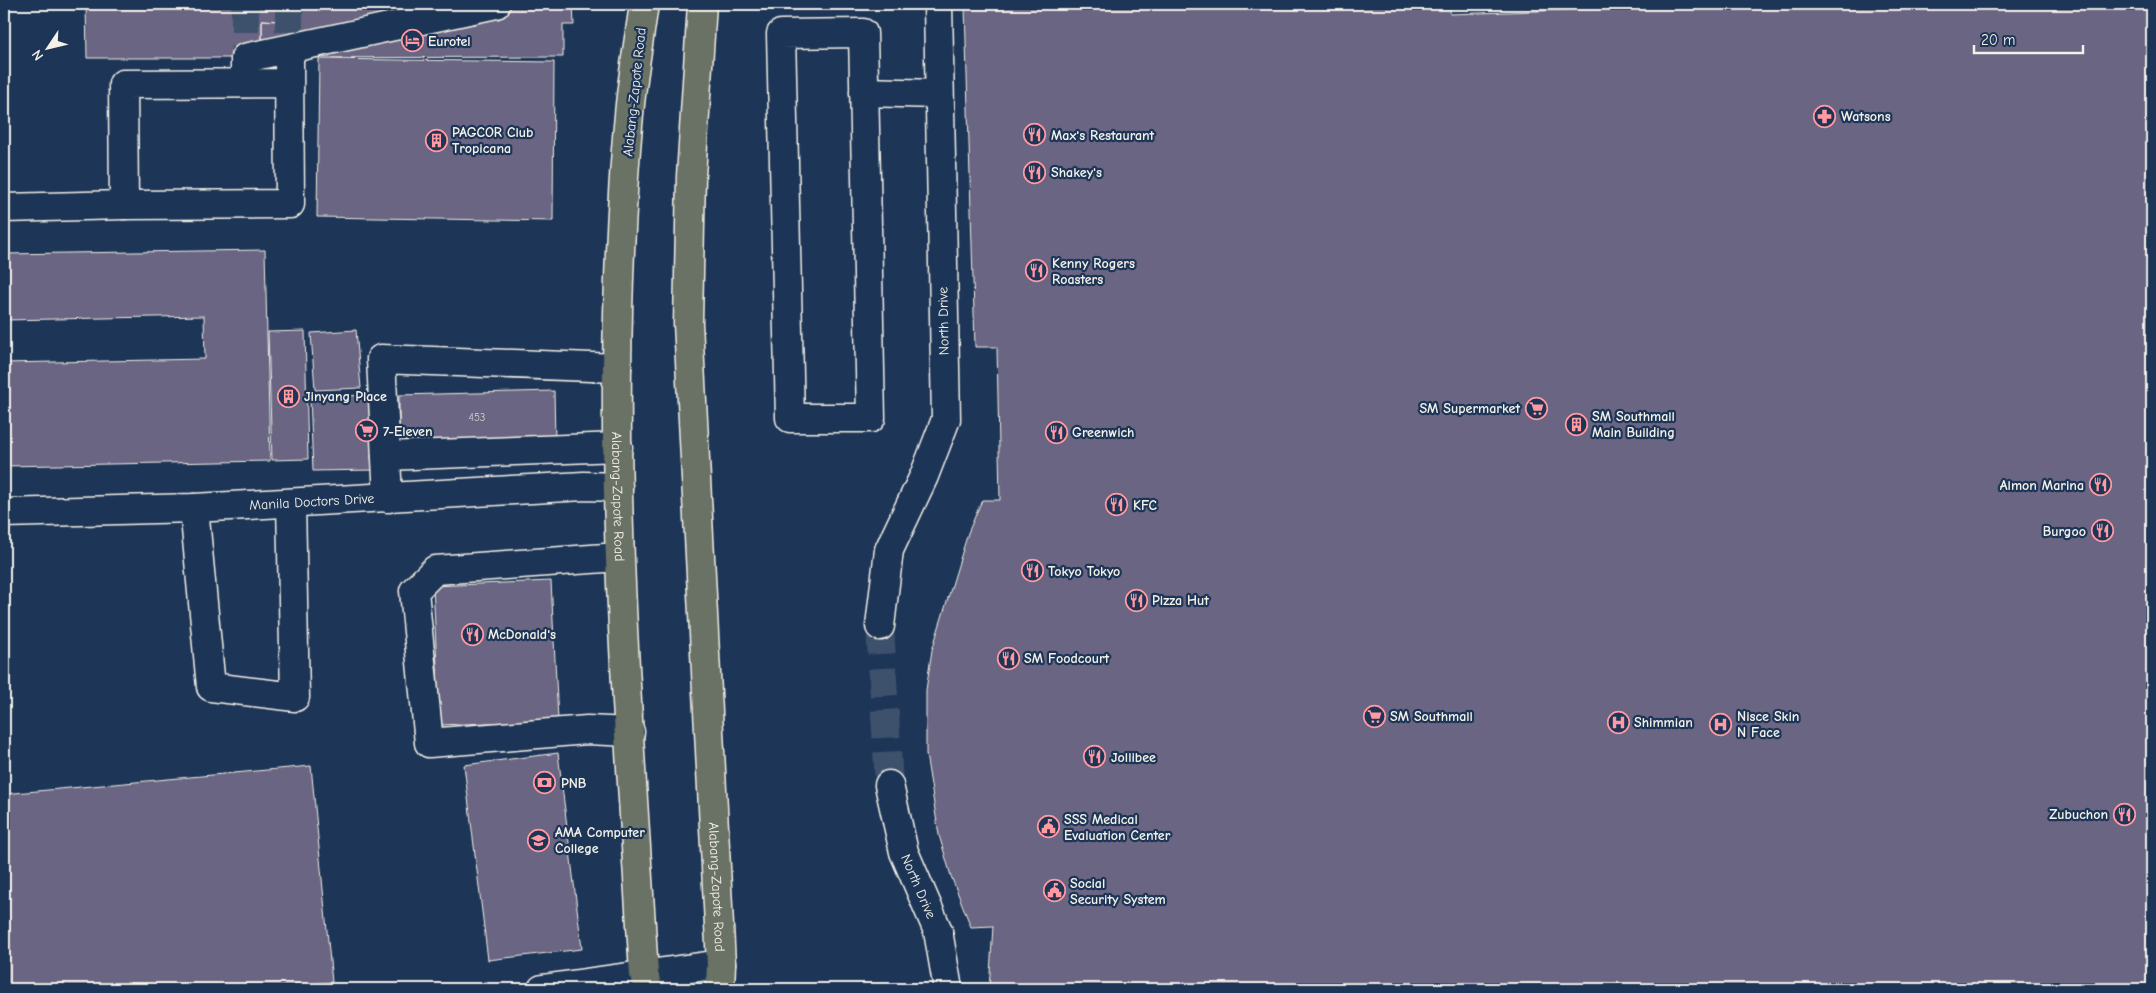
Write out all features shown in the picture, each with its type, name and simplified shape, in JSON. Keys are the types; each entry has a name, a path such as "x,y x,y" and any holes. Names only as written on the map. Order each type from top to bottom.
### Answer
{"highway":[{"name":"Alabang-Zapote Road","path":"644,4 628,122 620,257 617,368 619,558 625,688 630,732 646,982"},
{"name":"Alabang-Zapote Road","path":"702,4 691,176 688,323 720,977"}],"street":[{"path":"245,71 496,4"},
{"name":"North Drive","path":"880,626 889,550 924,476 946,419 938,94 938,4"},
{"path":"863,33 864,92 871,418 790,418 781,34 863,33"},
{"path":"4,208 290,204 289,70 245,71 123,84 124,205"},
{"path":"864,92 938,94"},
{"path":"388,498 381,359 617,368"},
{"path":"386,456 618,446"},
{"name":"Manila Doctors Drive","path":"4,513 194,508 584,486 618,487"},
{"path":"194,508 210,687 295,697 291,503"},
{"path":"619,558 435,570 414,591 429,743 587,730 630,732"},
{"name":"North Drive","path":"889,785 904,852 938,932 948,989"},
{"path":"547,989 720,977"}],"building":[{"path":"86,4 279,4 279,21 262,20 262,58 87,58"},
{"name":"Eurotel","path":"279,4 573,4 574,25 563,25 563,57 262,58 262,20 279,21"},
{"name":"SM Southmall Main Building","path":"1062,4 1450,4 1450,14 1735,4 2152,4 2152,989 989,989 993,926 971,927 951,876 939,835 926,754 926,690 932,650 968,533 982,500 1000,500 997,347 975,347 965,7"},
{"name":"PAGCOR Club Tropicana","path":"319,59 554,62 553,221 317,217"},
{"path":"265,250 270,461 4,466 4,363 205,359 204,316 4,320 4,254"},
{"path":"356,330 361,388 315,390 311,333"},
{"name":"Jinyang Place","path":"305,331 308,459 272,460 268,332"},
{"path":"554,391 555,440 399,443 399,395"},
{"path":"373,395 375,470 313,471 310,397"},
{"path":"551,581 558,720 440,725 433,586"},
{"path":"558,753 582,949 488,960 464,765"},
{"path":"311,766 332,982 255,989 4,989 4,794"}],"tunnel":[{"path":"245,4 245,58"},
{"path":"289,4 289,58"},
{"path":"880,626 889,785"}],"place":[{"name":"Eurotel","path":"412,41"},
{"name":"Watsons","path":"1825,116"},
{"name":"Max's Restaurant","path":"1035,135"},
{"name":"PAGCOR Club Tropicana","path":"436,140"},
{"name":"Shakey's","path":"1035,172"},
{"name":"Kenny Rogers Roasters","path":"1036,271"},
{"name":"Jinyang Place","path":"288,396"},
{"name":"SM Supermarket","path":"1536,408"},
{"name":"SM Southmall Main Building","path":"1576,424"},
{"name":"7-Eleven","path":"367,431"},
{"name":"Greenwich","path":"1056,432"},
{"name":"Almon Marina","path":"2100,485"},
{"name":"KFC","path":"1117,505"},
{"name":"Burgoo","path":"2102,531"},
{"name":"Tokyo Tokyo","path":"1032,571"},
{"name":"Pizza Hut","path":"1136,600"},
{"name":"McDonald's","path":"472,634"},
{"name":"SM Foodcourt","path":"1008,658"},
{"name":"SM Southmall","path":"1374,716"},
{"name":"Shimmian","path":"1618,722"},
{"name":"Nisce Skin N Face","path":"1721,724"},
{"name":"Jollibee","path":"1095,757"},
{"name":"PNB","path":"545,783"},
{"name":"Zubuchon","path":"2124,814"},
{"name":"SSS Medical Evaluation Center","path":"1048,827"},
{"name":"AMA Computer College","path":"539,840"},
{"name":"Social Security System","path":"1054,891"}]}
